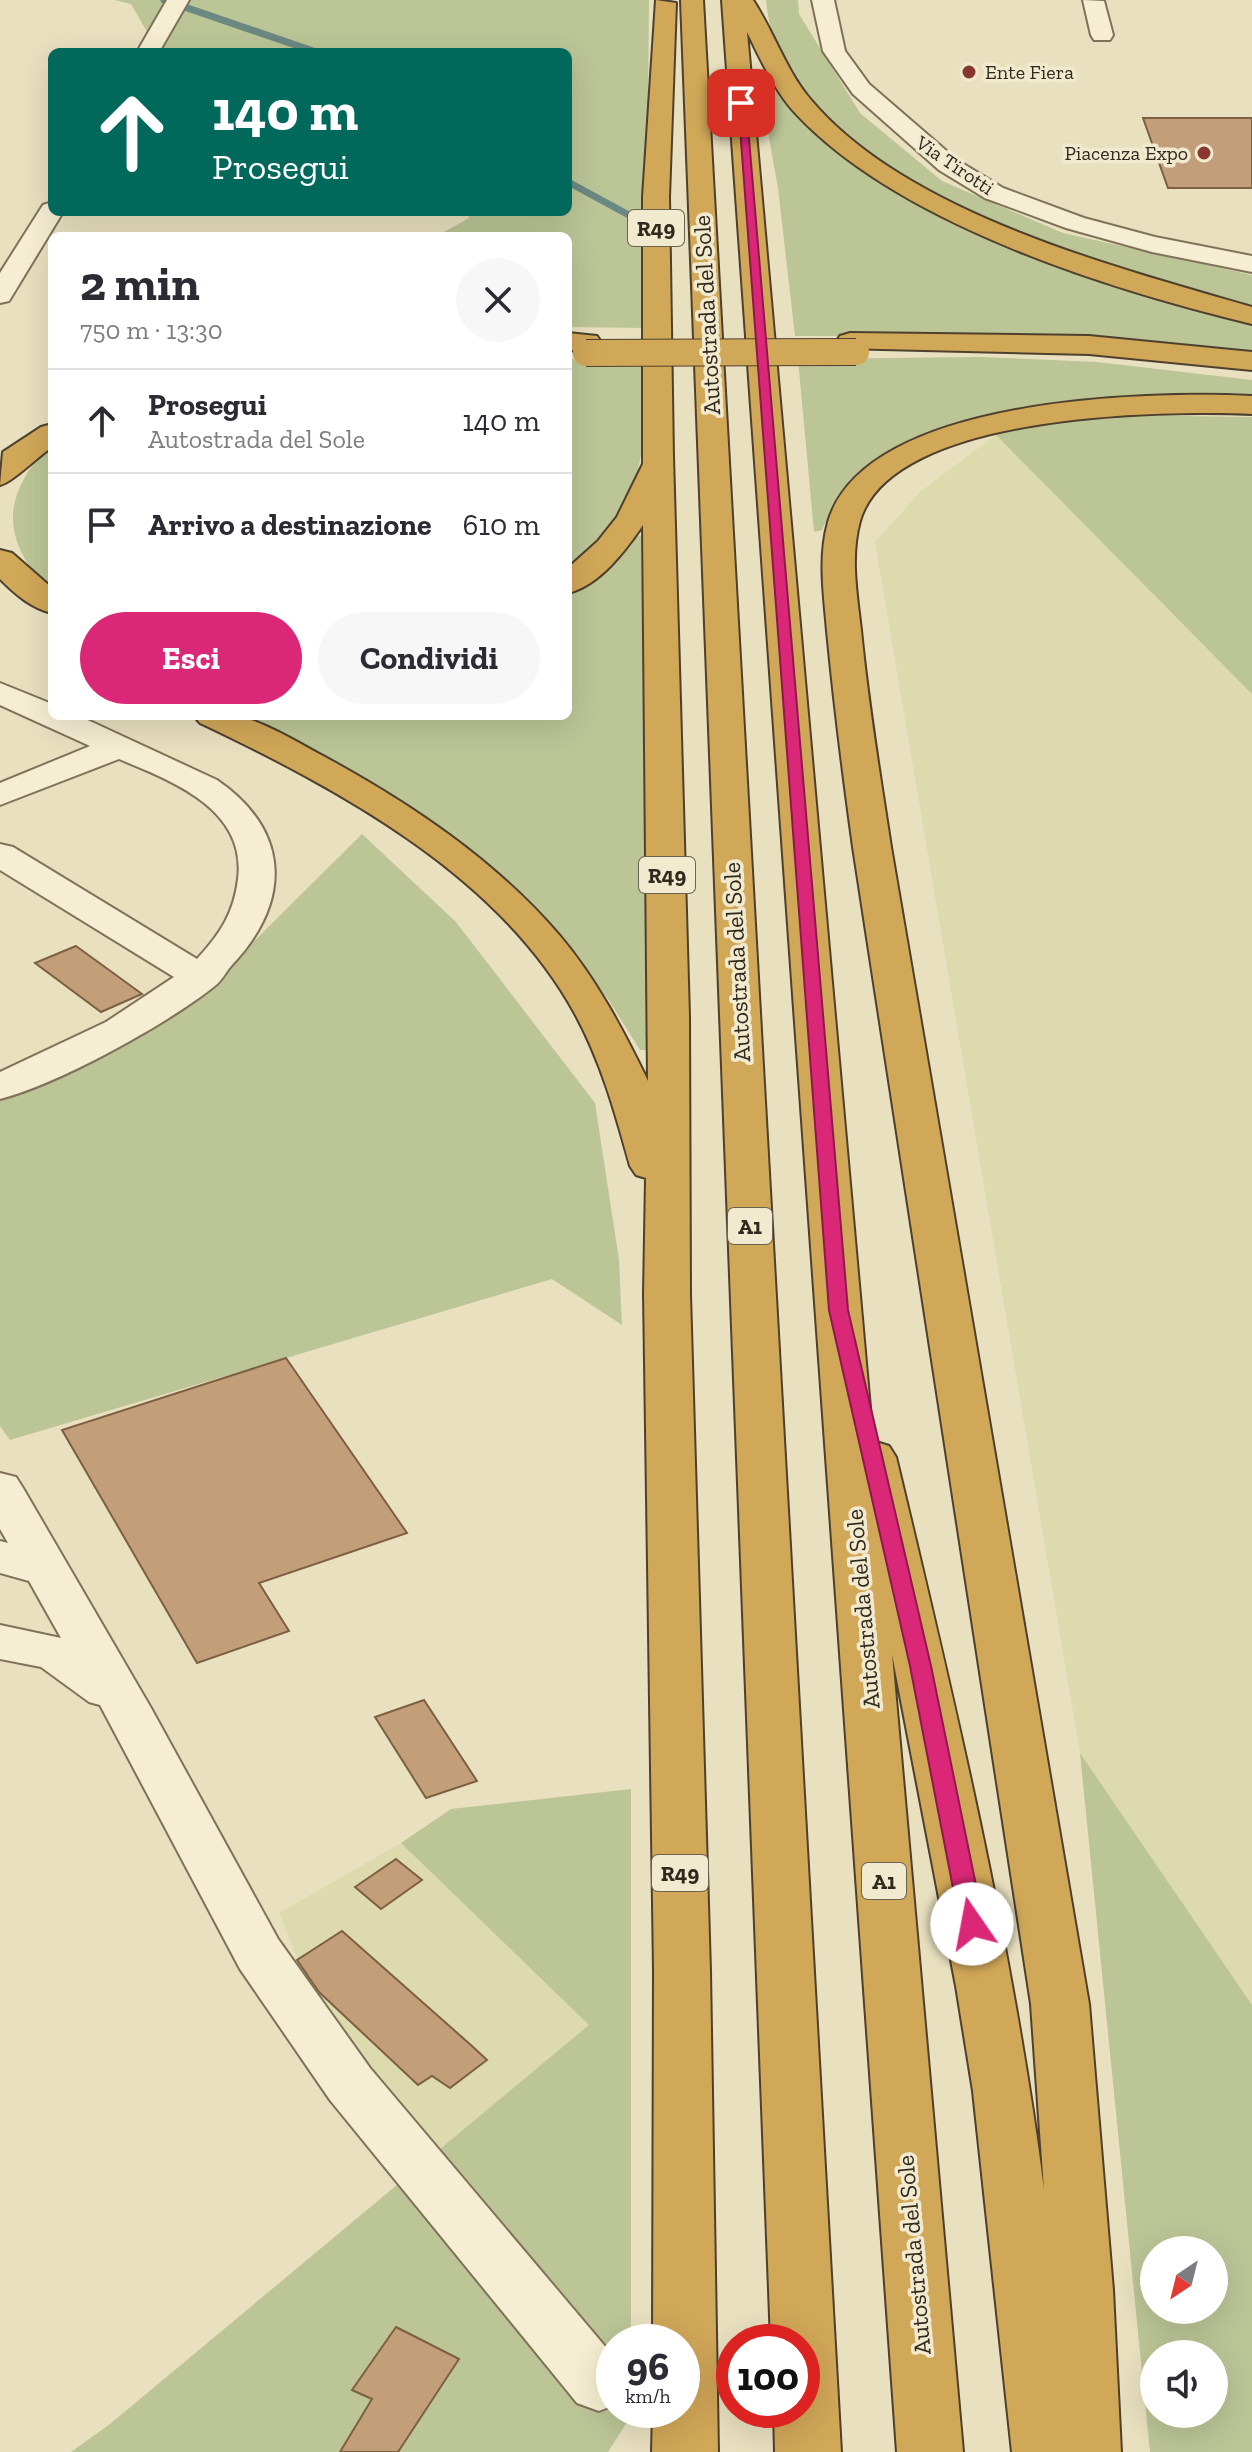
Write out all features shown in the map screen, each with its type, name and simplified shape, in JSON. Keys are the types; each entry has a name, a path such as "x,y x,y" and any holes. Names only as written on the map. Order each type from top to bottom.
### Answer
{"highway":[{"name":"R49","path":"665,0 656,197 658,456 669,1016 667,1294 682,1971 685,2452"},
{"name":"Autostrada del Sole","path":"692,0 808,2452"},
{"name":"Autostrada del Sole","path":"733,0 930,2452"},
{"path":"742,0 768,54 805,109 828,133 885,174 947,208 1030,244 1136,282 1252,316"},
{"path":"577,348 1089,345 1252,361"},
{"path":"853,347 1075,355 1252,372"},
{"path":"1088,2452 1082,2290 1060,2004 903,1048 851,703 838,567 843,524 850,505 864,489 905,458 978,428 1040,413 1139,402 1252,405"},
{"path":"0,446 48,418"},
{"path":"0,476 14,459 48,436"},
{"path":"572,580 616,541 630,521 650,486 658,456"},
{"path":"0,560 27,587 48,600"},
{"path":"0,595 48,631"},
{"path":"221,720 308,761 399,813 484,880 535,930 570,971 594,1009 638,1111 651,1164 653,1225 667,1294"},
{"path":"839,1310 920,1666 985,1986 1002,2091 1045,2452"}],"street":[{"name":"Via Tirotti","path":"823,0 834,51 861,89 948,165 994,193 1075,223 1152,244 1252,264"},
{"path":"1093,1 1102,35"},
{"path":"150,48 173,9"},
{"path":"0,295 48,216"},
{"path":"0,693 48,714"},
{"path":"0,1087 119,1032 202,978 250,911 259,880 249,830 207,788 61,720"},
{"path":"0,795 120,746"},
{"path":"0,855 202,978"},
{"path":"0,1488 126,1708 259,1954 350,2084 596,2380"},
{"path":"0,1557 47,1569"},
{"path":"0,1617 23,1645 93,1677 126,1708"}],"shaded area":[{"path":"996,435 1252,694 1252,2005 1080,1753 875,542 921,491"},
{"path":"401,1843 590,2025 423,2164 349,2085 279,1913"}],"green space":[{"path":"115,0 649,0 646,328 572,327 572,232 444,232 469,216 572,216 572,48 165,48 156,47 131,4"},
{"path":"766,0 798,0 799,14 860,113 942,181 1063,233 1252,275 1252,311 1081,258 966,211 913,183 864,149 798,89 778,52"},
{"path":"766,82 833,148 878,177 1160,298 1252,325 1252,356 932,336 795,336 778,188 760,88"},
{"path":"980,357 1097,362 1252,380 1252,400 1043,407 853,482 833,506 822,530 814,532 798,359"},
{"path":"572,359 645,360 644,428 638,472 622,513 595,549 572,569"},
{"path":"1112,415 1252,417 1252,694 996,435 1039,424"},
{"path":"48,446 48,590 23,555 15,536 13,518 15,500 35,462"},
{"path":"634,535 645,536 646,1050 640,1050 608,999 549,928 233,720 572,720 572,589"},
{"path":"362,834 456,922 595,1103 619,1260 622,1325 552,1279 10,1440 0,1426 0,1085 214,981"},
{"path":"1080,1753 1252,2005 1252,2452 1150,2452 1148,2428 1228,2428 1228,2340 1140,2340 1140,2352"},
{"path":"631,1789 631,2324 596,2324 596,2428 623,2428 608,2452 71,2452 110,2424 589,2025 401,1843 451,1809"}],"building":[{"name":"Piacenza Expo","path":"1143,118 1252,118 1252,188 1168,188"},
{"path":"76,946 142,994 101,1012 35,963"},
{"path":"286,1358 407,1533 259,1583 289,1631 197,1663 62,1430"},
{"path":"424,1700 477,1781 426,1798 375,1717"},
{"path":"396,1859 422,1880 381,1909 355,1887"},
{"path":"342,1931 487,2060 450,2088 432,2076 418,2085 319,1992 297,1960"},
{"path":"396,2327 459,2359 398,2452 340,2452 372,2399 352,2390"}],"waterway":[{"path":"164,0 304,48"},
{"path":"572,184 627,214"}],"place":[{"name":"Ente Fiera","path":"969,72"},
{"name":"Piacenza Expo","path":"1204,153"}],"route":[{"path":"741,103 839,1310 920,1666 972,1924"}]}
